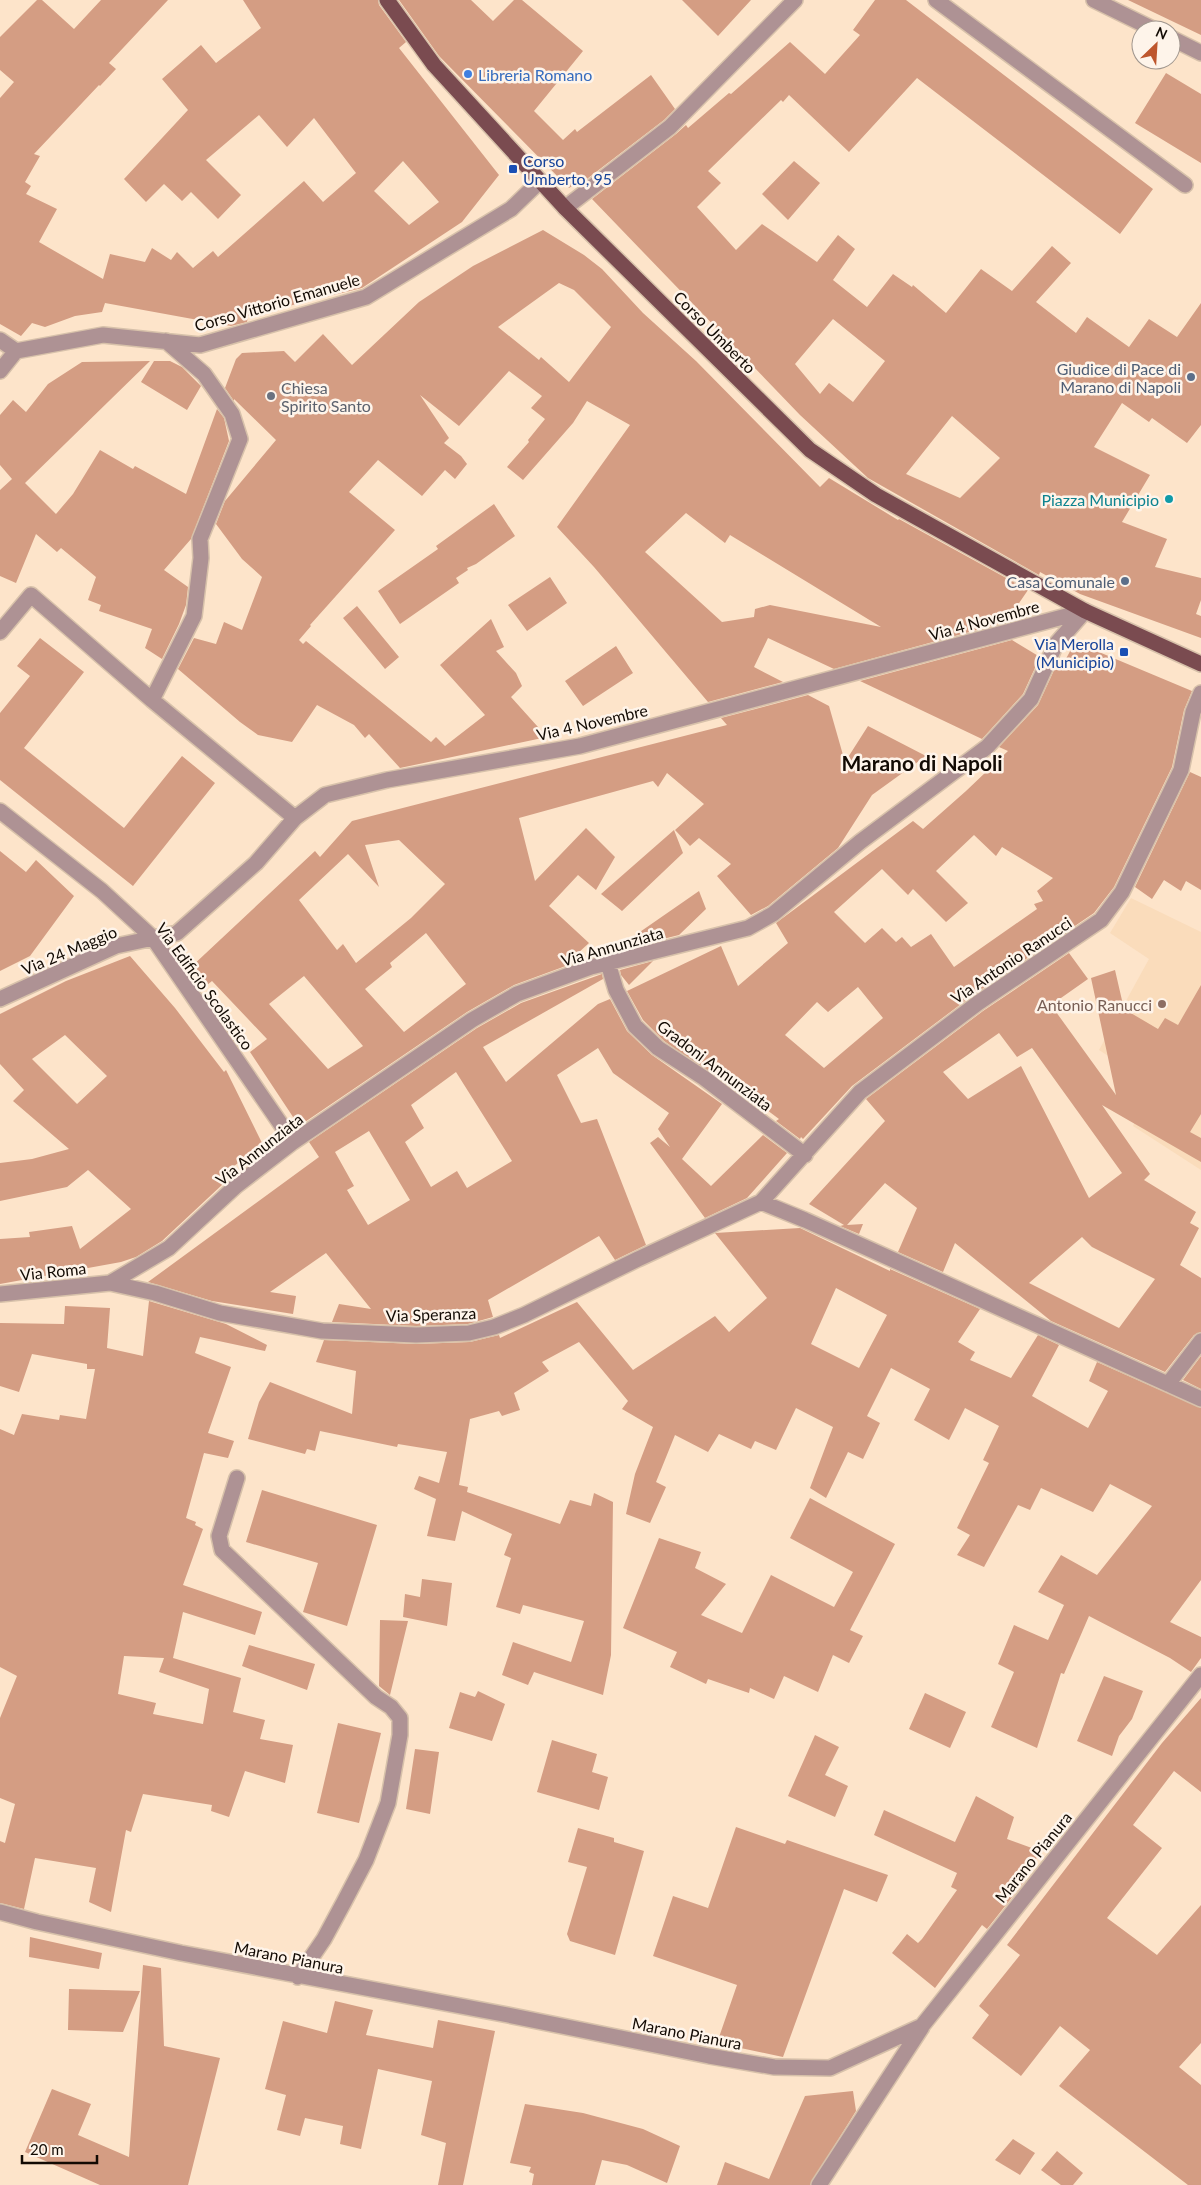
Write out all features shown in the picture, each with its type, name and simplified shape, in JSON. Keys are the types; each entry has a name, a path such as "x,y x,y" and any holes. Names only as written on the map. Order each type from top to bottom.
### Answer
{"main road":[{"name":"Corso Umberto","path":"387,0 434,65 565,208 810,450 876,495 1085,611 1201,664"}],"street":[{"path":"565,208 670,127 795,0"},
{"path":"1094,0 1135,20"},
{"path":"945,3 1185,185"},
{"path":"1181,43 1201,53"},
{"name":"Corso Vittorio Emanuele","path":"16,351 103,335 200,345 366,297 511,209 540,181"},
{"path":"0,340 16,351 0,371"},
{"path":"152,700 194,616 201,558 200,539 240,439 232,414 204,374 166,342"},
{"path":"0,632 31,596 152,700 295,818"},
{"name":"Via 4 Novembre","path":"153,938 177,933 256,863 295,818 325,795 388,780 580,746 1085,611"},
{"name":"Via Annunziata","path":"110,1283 169,1248 236,1186 293,1142 472,1020 509,999 591,967 748,928 773,914 860,842 987,747 1031,699 1056,644 1085,611"},
{"path":"1182,654 1201,656"},
{"name":"Via Antonio Ranucci","path":"761,1202 860,1092 978,1002 1101,920 1122,892 1180,770 1193,712 1201,693"},
{"name":"Via Edificio Scolastico","path":"0,811 102,891 153,938 293,1142"},
{"name":"Via 24 Maggio","path":"0,999 116,946 153,938"},
{"name":"Gradoni Annunziata","path":"608,964 616,990 635,1026 658,1048 704,1078 804,1155"},
{"path":"761,1202 805,1220 1201,1399"},
{"name":"Via Speranza","path":"110,1283 155,1293 220,1313 322,1331 416,1335 469,1333 494,1327 524,1315 646,1255 761,1202"},
{"name":"Via Roma","path":"0,1294 110,1283"},
{"path":"1168,1384 1201,1341"},
{"path":"237,1478 219,1536 222,1550 376,1697 391,1706 400,1718 400,1735 388,1803 369,1852 324,1939 298,1977"},
{"name":"Marano Pianura","path":"0,1912 181,1954 774,2067 830,2068 922,2026 1199,1681"},
{"path":"819,2185 922,2026"}],"shaded area":[{"name":"Antonio Ranucci","path":"1131,898 1201,932 1201,1170 1133,1126 1152,1084 1099,1050 1149,959 1110,933"}],"building":[{"path":"37,0 42,0 74,29 101,0 168,0 109,63 116,69 34,154 40,156 25,182 31,186 26,194 57,209 39,242 103,279 110,254 145,262 152,248 171,260 177,252 193,268 213,251 218,257 304,181 323,202 356,173 314,118 287,147 259,115 206,160 241,195 218,219 191,192 182,201 164,184 146,202 124,179 188,110 162,79 201,45 216,63 261,28 243,0 378,0 379,5 406,42 399,48 499,175 462,222 362,288 248,316 247,322 231,326 105,303 102,312 75,316 45,327 32,323 21,336 0,324 0,98 14,82 0,70 0,37","holes":["403,161 439,202 409,225 374,191"]},
{"path":"399,0 471,0 493,21 514,0 522,0 583,51 534,111 563,140 575,129 577,132 651,75 675,109 664,120 579,185 577,183 569,188 439,56"},
{"path":"682,0 751,0 718,36"},
{"path":"875,0 906,0 1153,189 1120,234 917,78 849,152 789,95 783,102 781,100 708,171 721,183 697,207 736,250 762,224 817,262 838,235 855,249 833,280 867,307 893,274 912,287 913,285 946,313 981,269 1012,291 1052,246 1071,263 1036,302 1076,333 1087,317 1129,347 1149,319 1177,337 1201,303 1201,425 1187,443 1152,418 1149,422 1122,403 1094,447 1150,475 1122,522 1167,539 1155,567 1201,578 1201,600 1196,614 1201,616 1201,638 1080,594 1040,572 1039,575 868,478 800,415 592,199 686,125 688,128 729,93 731,94 790,42 825,74 860,35 853,30","holes":["833,319 885,361 853,402 829,383 820,394 795,364","952,416 1000,458 960,498 906,474"]},
{"path":"1128,0 1201,0 1201,35 1181,25 1181,20 1170,20"},
{"path":"1166,73 1201,94 1201,163 1135,123"},
{"path":"794,161 820,183 788,220 762,194"},
{"path":"543,230 584,255 602,269 643,313 696,361 820,487 829,478 898,520 1028,590 1006,622 834,669 768,638 754,667 783,682 708,702 594,567 557,527 630,425 587,401 573,423 523,480 507,467 529,442 528,440 545,419 531,408 542,396 509,371 459,426 420,395 449,438 444,443 461,456 467,464 455,479 445,470 422,496 378,460 349,492 395,530 310,625 299,640 303,644 306,641 431,742 436,737 445,746 485,715 440,665 491,619 504,647 496,651 516,673 522,686 511,697 547,737 400,768 369,734 365,738 354,725 317,705 292,742 258,735 178,669 194,638 216,644 224,622 242,630 262,577 242,559 216,524 225,501 276,440 234,399 234,401 225,388 236,359 242,353 284,351 295,362 323,334 352,365 419,302 473,266","holes":["559,283 574,290 611,327 569,382 541,357 539,360 498,327","686,513 725,543 730,535 881,627 770,605 755,609 754,617 722,622 645,552"]},
{"path":"150,361 25,483 56,514 73,494 100,450 133,469 135,466 186,494 217,409 224,418 229,441 191,539 164,570 188,587 186,605 162,659 145,648 152,629 99,611 101,605 88,600 96,577 61,548 57,552 36,534 16,583 0,576 0,490 12,479 0,465 0,415 13,400 26,412 48,384 82,362"},
{"path":"154,361 170,361 182,367 201,386 187,410 141,382"},
{"path":"494,504 515,536 476,564 467,568 468,570 456,578 459,583 400,624 378,591 438,549 436,546"},
{"path":"550,577 567,603 527,631 508,605"},
{"path":"357,606 399,657 385,669 343,618"},
{"path":"40,638 84,672 24,748 124,828 182,756 215,783 133,886 0,780 0,713 30,676 17,666"},
{"path":"1012,640 1040,657 1023,694 982,739 860,681"},
{"path":"1075,642 1192,691 1184,710 1172,767 1114,887 1094,913 973,995 852,1086 803,1139 801,1137 800,1139 776,1121 779,1119 735,1086 733,1089 664,1041 643,1020 627,991 721,946 738,986 788,943 776,923 913,821 923,829 1008,751 999,747 1038,705 1056,666 1061,668","holes":["974,835 996,856 1002,847 1053,878 1037,891 1043,901 1034,904 1037,909 954,967 931,934 911,947 902,937 896,942 882,928 865,943 834,912 882,869 908,895 913,889 946,922 968,903 936,871","858,987 883,1018 824,1068 785,1035 817,1002 828,1012"]},
{"path":"616,646 633,673 583,706 565,681"},
{"path":"808,695 829,706 845,762 868,726 926,756 872,795 838,848 768,906 751,915 717,876 731,864 699,838 690,846 675,830 704,804 667,773 658,787 653,781 519,818 535,881 586,828 615,857 596,890 578,875 549,906 589,943 577,954 582,960 514,985 467,1012 299,1126 250,1052 267,1039 212,981 207,985 190,968 315,851 320,857 352,821 727,725 721,718","holes":["399,840 445,884 411,918 356,963 343,944 337,950 299,900 348,854 379,887 365,845","426,933 466,984 404,1032 365,989 392,967 390,963","304,976 363,1046 328,1069 269,1004"]},
{"path":"1190,772 1201,777 1201,890 1186,881 1181,891 1164,880 1152,899 1135,887"},
{"path":"674,830 683,853 622,911 601,894"},
{"path":"0,851 26,872 36,860 74,896 30,956 0,971"},
{"path":"699,891 706,909 679,935 611,952"},
{"path":"1069,953 1088,979 1051,1005 1116,1095 1091,978 1115,970 1124,1009 1158,1029 1165,1018 1178,1025 1201,985 1201,1114 1190,1132 1201,1138 1201,1162 1102,1105 1150,1174 1144,1180 1196,1212 1190,1223 1199,1228 1180,1265 1201,1278 1201,1332 1194,1335 1165,1372 1051,1321 955,1243 943,1272 898,1252 917,1208 885,1183 847,1225 863,1224 859,1234 840,1226 844,1225 809,1204 885,1121 866,1099 983,1011","holes":["999,1033 1017,1057 1032,1048 1122,1173 1089,1198 1021,1066 968,1099 943,1072","1082,1237 1092,1247 1155,1279 1119,1328 1029,1283"]},
{"path":"130,956 175,1008 224,1072 226,1070 263,1145 234,1166 238,1170 162,1241 136,1257 121,1262 0,1284 0,1239 30,1237 29,1232 72,1226 80,1249 131,1209 88,1170 67,1187 0,1201 0,1163 32,1159 69,1149 13,1101 24,1090 0,1064 0,1014 66,981","holes":["65,1035 107,1076 77,1104 32,1059"]},
{"path":"653,961 629,985 621,975 620,970"},
{"path":"602,974 603,979 483,1047 506,1082 598,1004 610,999 627,1031 652,1055 722,1104 682,1159 711,1186 763,1135 787,1153 747,1198 705,1218 650,1143 658,1137 670,1147 658,1129 669,1113 613,1073 598,1048 557,1075 581,1123 597,1119 646,1245 615,1260 599,1236 488,1300 493,1317 468,1324 416,1326 332,1322 339,1304 371,1309 326,1253 270,1292 296,1296 293,1314 212,1301 148,1282 319,1157 309,1142 477,1028 521,1003","holes":["456,1072 512,1161 467,1188 457,1171 431,1187 405,1142 424,1128 411,1105","369,1131 410,1200 368,1225 347,1190 354,1186 335,1152"]},
{"path":"800,1228 890,1271 890,1269 980,1309 958,1342 975,1352 970,1360 1011,1378 1038,1335 1059,1345 1032,1396 1088,1428 1108,1391 1089,1381 1097,1362 1201,1408 1201,1580 1170,1622 1201,1637 1201,1658 1191,1672 1170,1658 1089,1616 1064,1674 1061,1673 1037,1748 991,1727 1014,1672 998,1664 1014,1625 1048,1640 1064,1605 1038,1592 1061,1555 1097,1575 1152,1506 1110,1484 1093,1512 1041,1488 1030,1510 1018,1505 984,1567 957,1555 970,1535 957,1528 989,1463 983,1460 999,1426 965,1408 949,1440 914,1420 930,1389 891,1368 867,1416 880,1423 863,1459 848,1452 826,1498 810,1488 833,1427 796,1408 776,1450 755,1441 751,1449 719,1434 708,1452 675,1435 656,1482 666,1487 650,1523 626,1514 635,1474 653,1427 622,1409 628,1401 579,1342 542,1362 549,1371 514,1393 520,1410 502,1416 499,1411 470,1419 459,1485 468,1487 467,1492 560,1524 570,1500 591,1506 594,1493 613,1502 611,1655 603,1695 534,1672 528,1685 502,1675 513,1642 571,1662 584,1621 523,1605 520,1614 496,1607 511,1558 504,1555 512,1534 462,1511 455,1541 427,1536 436,1499 414,1489 419,1476 439,1483 447,1452 398,1444 397,1447 320,1431 315,1451 307,1449 305,1454 248,1439 259,1402 270,1382 352,1414 356,1371 316,1362 324,1340 416,1344 470,1342 499,1335 500,1338 577,1302 633,1370 715,1316 729,1332 767,1298 715,1233","holes":["836,1288 887,1315 859,1368 811,1344"]},
{"path":"149,1301 226,1324 267,1345 265,1351 200,1337 195,1353 231,1367 208,1433 234,1441 228,1458 204,1453 186,1518 196,1522 195,1525 203,1529 183,1585 262,1612 255,1635 183,1612 173,1658 241,1678 233,1712 265,1720 260,1739 293,1745 285,1783 245,1771 229,1817 211,1811 212,1805 143,1794 131,1832 126,1830 111,1912 89,1902 96,1868 35,1858 24,1909 0,1903 0,1841 5,1843 15,1804 0,1798 0,1718 17,1676 0,1667 0,1429 14,1435 22,1414 59,1420 60,1415 86,1419 95,1369 87,1369 87,1364 32,1354 19,1392 0,1386 0,1323 64,1324 65,1306 110,1308 107,1348 143,1356","holes":["124,1656 164,1658 159,1672 209,1689 203,1724 153,1714 156,1703 118,1694"]},
{"path":"1201,1356 1201,1389 1183,1380"},
{"path":"262,1490 377,1525 347,1626 303,1612 318,1563 246,1542"},
{"path":"810,1498 895,1544 850,1630 863,1636 849,1663 833,1655 818,1692 784,1676 774,1699 750,1688 749,1693 708,1679 706,1684 670,1667 677,1652 623,1628 659,1538 701,1552 695,1568 726,1584 701,1615 742,1633 771,1575 834,1607 853,1572 790,1538"},
{"path":"422,1579 452,1583 447,1626 403,1617 405,1594 420,1597"},
{"path":"380,1620 408,1621 390,1695 379,1686"},
{"path":"249,1645 315,1664 307,1690 242,1666"},
{"path":"1104,1676 1143,1691 1132,1719 1119,1736 1112,1756 1077,1741"},
{"path":"478,1691 505,1704 492,1741 449,1728 460,1692 475,1697"},
{"path":"925,1693 966,1712 950,1748 909,1729"},
{"path":"1201,1698 1201,1792 1174,1771 1133,1825 1162,1848 1107,1918 1157,1955 1201,1905 1201,2043 1179,2067 1201,2085 1201,2185 1188,2185 1059,2086 1090,2050 1060,2026 1021,2076 972,2038 989,2015 979,2006 1020,1955 1007,1945 1162,1743"},
{"path":"338,1723 381,1733 359,1823 317,1813"},
{"path":"815,1735 839,1747 825,1775 848,1786 835,1817 788,1796"},
{"path":"552,1740 597,1754 592,1772 608,1777 599,1810 537,1792"},
{"path":"415,1749 439,1752 430,1814 406,1809"},
{"path":"976,1796 1014,1817 1007,1839 1040,1851 1025,1881 987,1929 982,1925 935,1988 892,1953 907,1934 918,1943 922,1939 957,1890 951,1887 957,1873 874,1835 884,1810 955,1842"},
{"path":"736,1827 785,1844 787,1840 888,1875 877,1902 844,1889 783,2057 717,2043 737,1985 653,1956 673,1896 708,1908"},
{"path":"578,1828 614,1838 614,1842 644,1851 615,1955 570,1941 567,1934 587,1867 568,1862"},
{"path":"30,1937 102,1953 99,1969 29,1957"},
{"path":"143,1965 161,1968 164,2046 220,2058 188,2185 100,2185 25,2152 52,2089 91,2104 78,2135 129,2157"},
{"path":"69,1989 140,1991 123,2032 68,2030"},
{"path":"335,2001 373,2010 366,2035 433,2048 438,2020 495,2031 463,2185 438,2185 446,2143 421,2135 432,2081 378,2069 361,2149 340,2144 343,2126 305,2118 300,2136 277,2130 286,2095 265,2089 283,2021 327,2033"},
{"path":"853,2091 856,2111 810,2185 717,2185 725,2162 769,2179 805,2096"},
{"path":"525,2104 583,2113 643,2129 680,2146 667,2183 627,2165 602,2160 595,2185 532,2185 534,2174 529,2172 531,2167 510,2163"},
{"path":"1013,2139 1035,2153 1020,2175 995,2160"},
{"path":"1057,2151 1083,2173 1073,2185 1061,2185 1041,2170"}],"place":[{"name":"Libreria Romano","path":"468,74"},
{"name":"Corso Umberto, 95","path":"513,169"},
{"name":"Giudice di Pace di Marano di Napoli","path":"1191,377"},
{"name":"Chiesa Spirito Santo","path":"271,396"},
{"name":"Piazza Municipio","path":"1169,499"},
{"name":"Casa Comunale","path":"1125,581"},
{"name":"Via Merolla (Municipio)","path":"1124,652"},
{"name":"Antonio Ranucci","path":"1162,1004"}],"district":[{"name":"Marano di Napoli","path":"922,762"}]}
